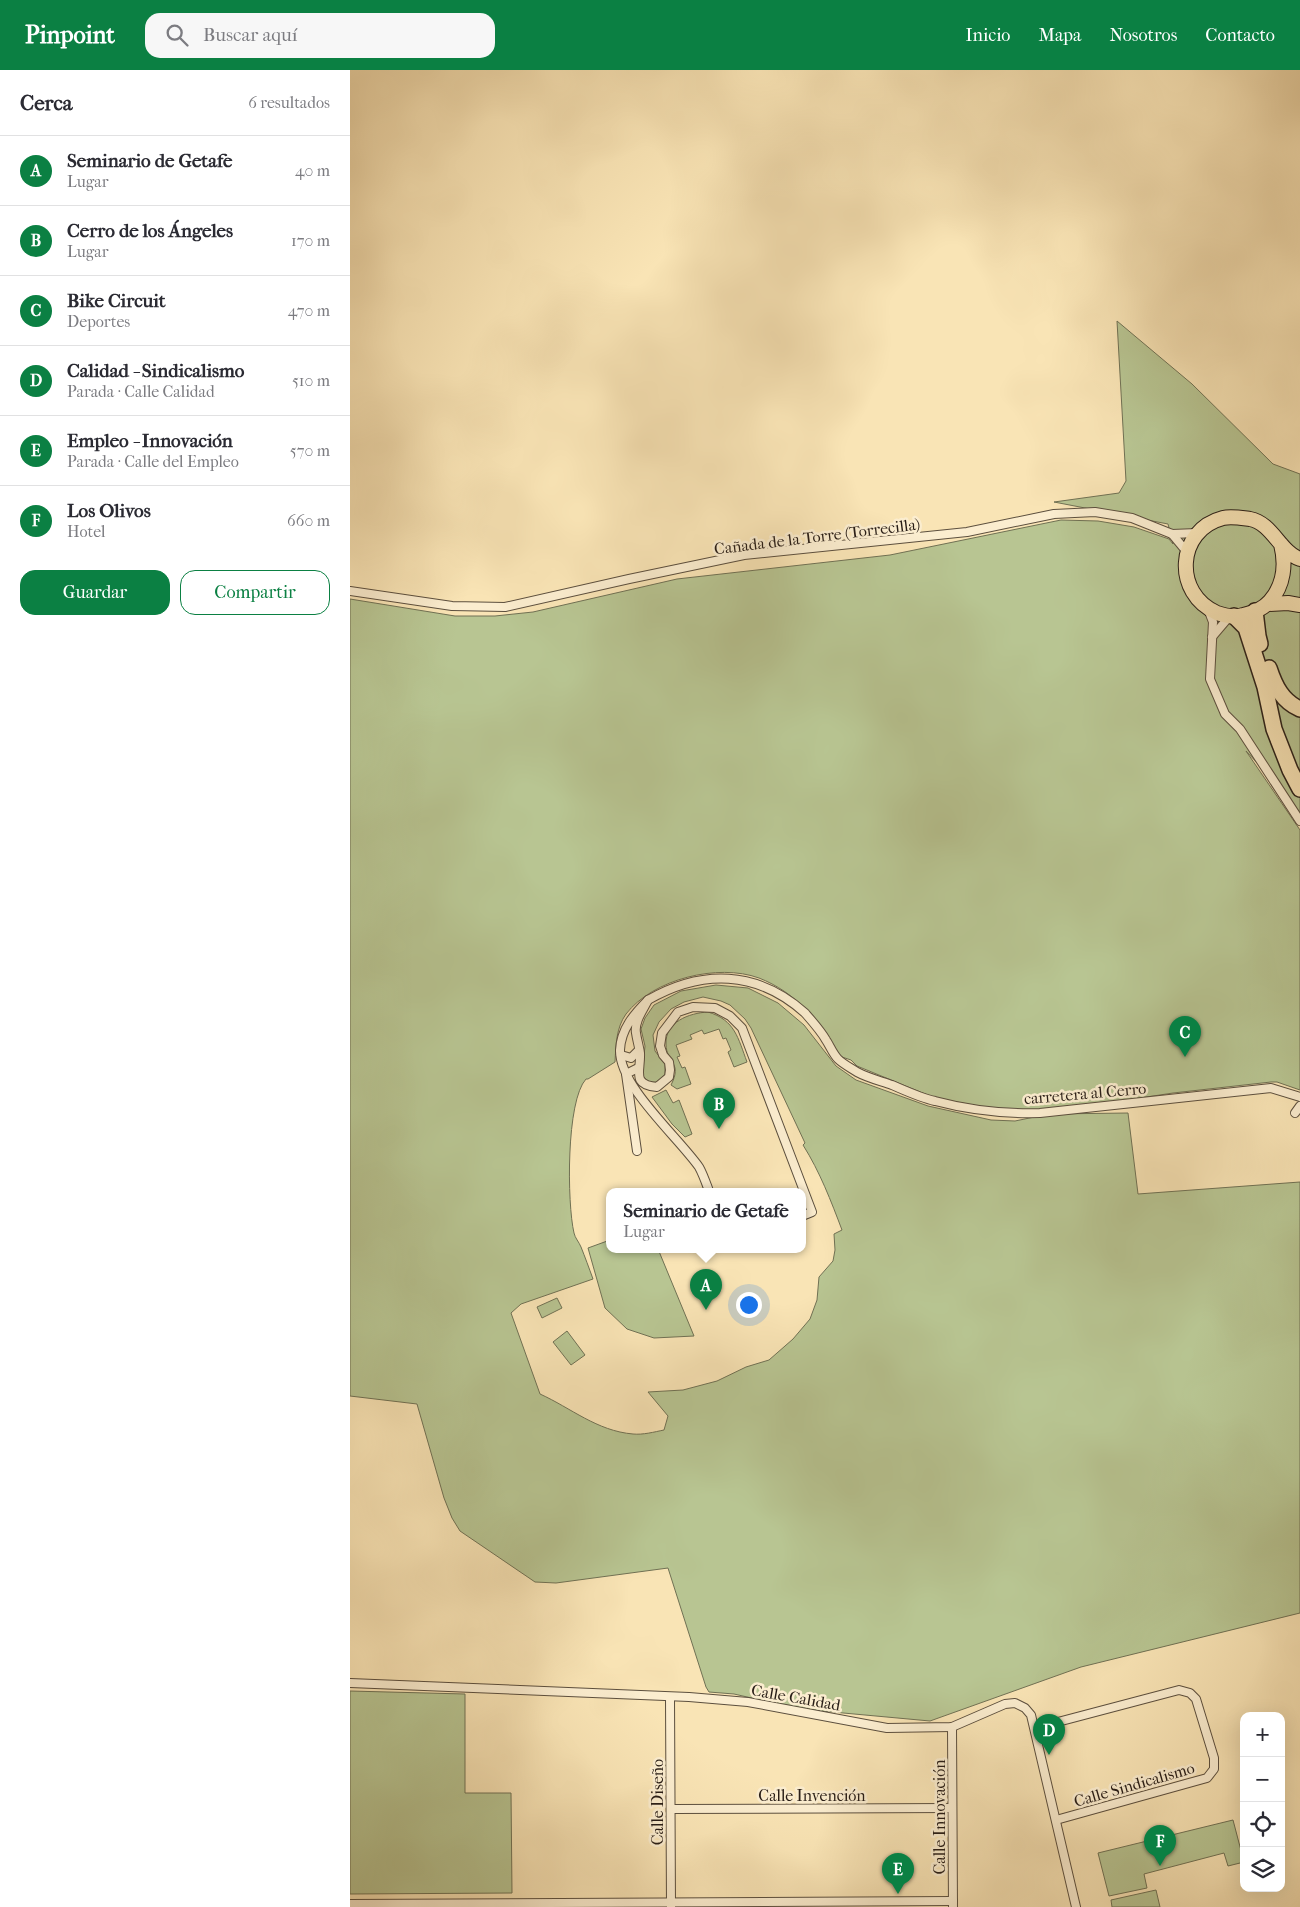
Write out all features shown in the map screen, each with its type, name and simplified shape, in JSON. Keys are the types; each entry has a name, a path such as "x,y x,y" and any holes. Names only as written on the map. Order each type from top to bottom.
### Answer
{"highway":[{"path":"1300,558 1290,554 1265,527 1253,520 1225,517 1210,523 1197,533 1187,552 1186,570 1188,581 1197,599 1208,609 1232,617 1246,628 1265,687 1274,729 1290,770 1300,789"},
{"path":"1281,544 1285,558 1281,584 1262,607 1258,636 1275,685 1287,701 1300,709"},
{"path":"1232,617 1262,607 1288,603 1300,605"}],"street":[{"name":"Cañada de la Torre (Torrecilla)","path":"350,592 452,606 505,607 744,554 967,532 1054,514 1095,512 1132,518 1172,534 1197,533"},
{"path":"1172,534 1187,552"},
{"path":"1208,609 1212,622 1210,679 1225,714 1240,729 1300,821"},
{"path":"1212,637 1232,617"},
{"name":"carretera al Cerro","path":"648,1000 686,983 713,977 739,979 756,984 778,994 805,1014 824,1037 838,1060 859,1073 934,1101 978,1110 1023,1114 1040,1113 1270,1088 1300,1097"},
{"path":"648,1000 638,1019 635,1032 640,1050 638,1074 641,1082 648,1086 657,1087 669,1077 669,1062 662,1055 660,1046 662,1034 678,1012 694,1007 715,1008 730,1016 742,1028 803,1188"},
{"path":"637,1151 626,1074 620,1055 624,1034 634,1014 648,1000"},
{"path":"620,1055 632,1058 640,1050"},
{"path":"626,1074 638,1068"},
{"path":"626,1074 641,1098 700,1168 708,1188"},
{"path":"806,1196 812,1212 806,1214"},
{"name":"Calle Calidad","path":"350,1684 748,1702 887,1728 952,1727 1005,1704 1014,1704 1025,1708 1031,1715 1035,1728 1076,1907"},
{"name":"Calle Sindicalismo","path":"1035,1728 1179,1690 1190,1693 1196,1699 1214,1758 1214,1769 1207,1778 1056,1820"},
{"name":"Calle Diseño","path":"670,1697 671,1905"},
{"name":"Calle Innovación","path":"952,1727 953,1904"},
{"name":"Calle Invención","path":"671,1809 952,1808"},
{"path":"350,1904 953,1904"}],"green space":[{"path":"1117,321 1192,384 1273,464 1300,474 1300,814 1289,797 1246,751 1300,830 1300,1090 1277,1082 1271,1082 1173,1093 1040,1113 989,1108 935,1098 857,1066 851,1060 839,1056 816,1020 796,1000 784,991 759,978 725,972 687,977 669,983 652,992 626,1014 618,1031 615,1062 586,1079 579,1091 575,1108 570,1153 570,1199 575,1235 593,1279 521,1304 511,1313 540,1394 596,1424 620,1432 637,1434 664,1430 668,1416 648,1392 683,1390 717,1381 746,1367 769,1360 793,1339 810,1319 817,1300 819,1277 833,1261 835,1250 834,1234 842,1230 820,1176 803,1145 805,1143 745,1019 730,1005 703,997 684,1002 671,1009 659,1022 653,1035 655,1051 665,1064 665,1074 657,1082 648,1081 642,1075 645,1046 641,1029 645,1018 654,1005 681,991 716,985 748,988 778,1003 804,1025 836,1066 856,1080 928,1106 991,1120 1015,1121 1049,1114 1128,1113 1138,1194 1300,1182 1300,1613 1081,1667 930,1721 800,1709 734,1694 709,1692 668,1568 556,1583 535,1582 460,1531 452,1518 444,1498 417,1404 350,1396 350,599 455,616 495,616 533,612 677,579 890,555 1061,520 1098,521 1134,527 1169,539 1173,544 1168,524 1054,502 1119,493 1126,481"},
{"path":"708,1012 717,1015 730,1025 738,1038 747,1062 734,1067 728,1052 731,1050 726,1038 723,1039 719,1029 704,1034 702,1030 690,1035 692,1039 676,1045 680,1056 677,1057 682,1068 685,1067 691,1084 677,1089 671,1085 675,1067 668,1055 666,1044 669,1030 679,1020 693,1014"},
{"path":"666,1090 673,1103 679,1100 692,1134 685,1137 672,1124 652,1097"},
{"path":"606,1241 606,1253 660,1253 694,1336 654,1338 627,1329 605,1308 588,1248"},
{"path":"557,1298 562,1308 542,1318 537,1307"},
{"path":"567,1331 585,1355 571,1365 553,1342"},
{"path":"350,1691 465,1694 465,1793 511,1793 512,1893 350,1894"},
{"path":"1233,1820 1240,1847 1240,1863 1228,1866 1224,1853 1144,1874 1147,1888 1109,1896 1098,1853"},
{"path":"1156,1890 1160,1907 1112,1907 1111,1900"}],"place":[{"name":"Bike Circuit","path":"1185,1057"},
{"name":"Cerro de los Ángeles","path":"719,1129"},
{"name":"Seminario de Getafe","path":"706,1310"},
{"name":"Calidad - Sindicalismo","path":"1049,1755"},
{"name":"Los Olivos","path":"1160,1866"},
{"name":"Empleo - Innovación","path":"898,1894"}]}
